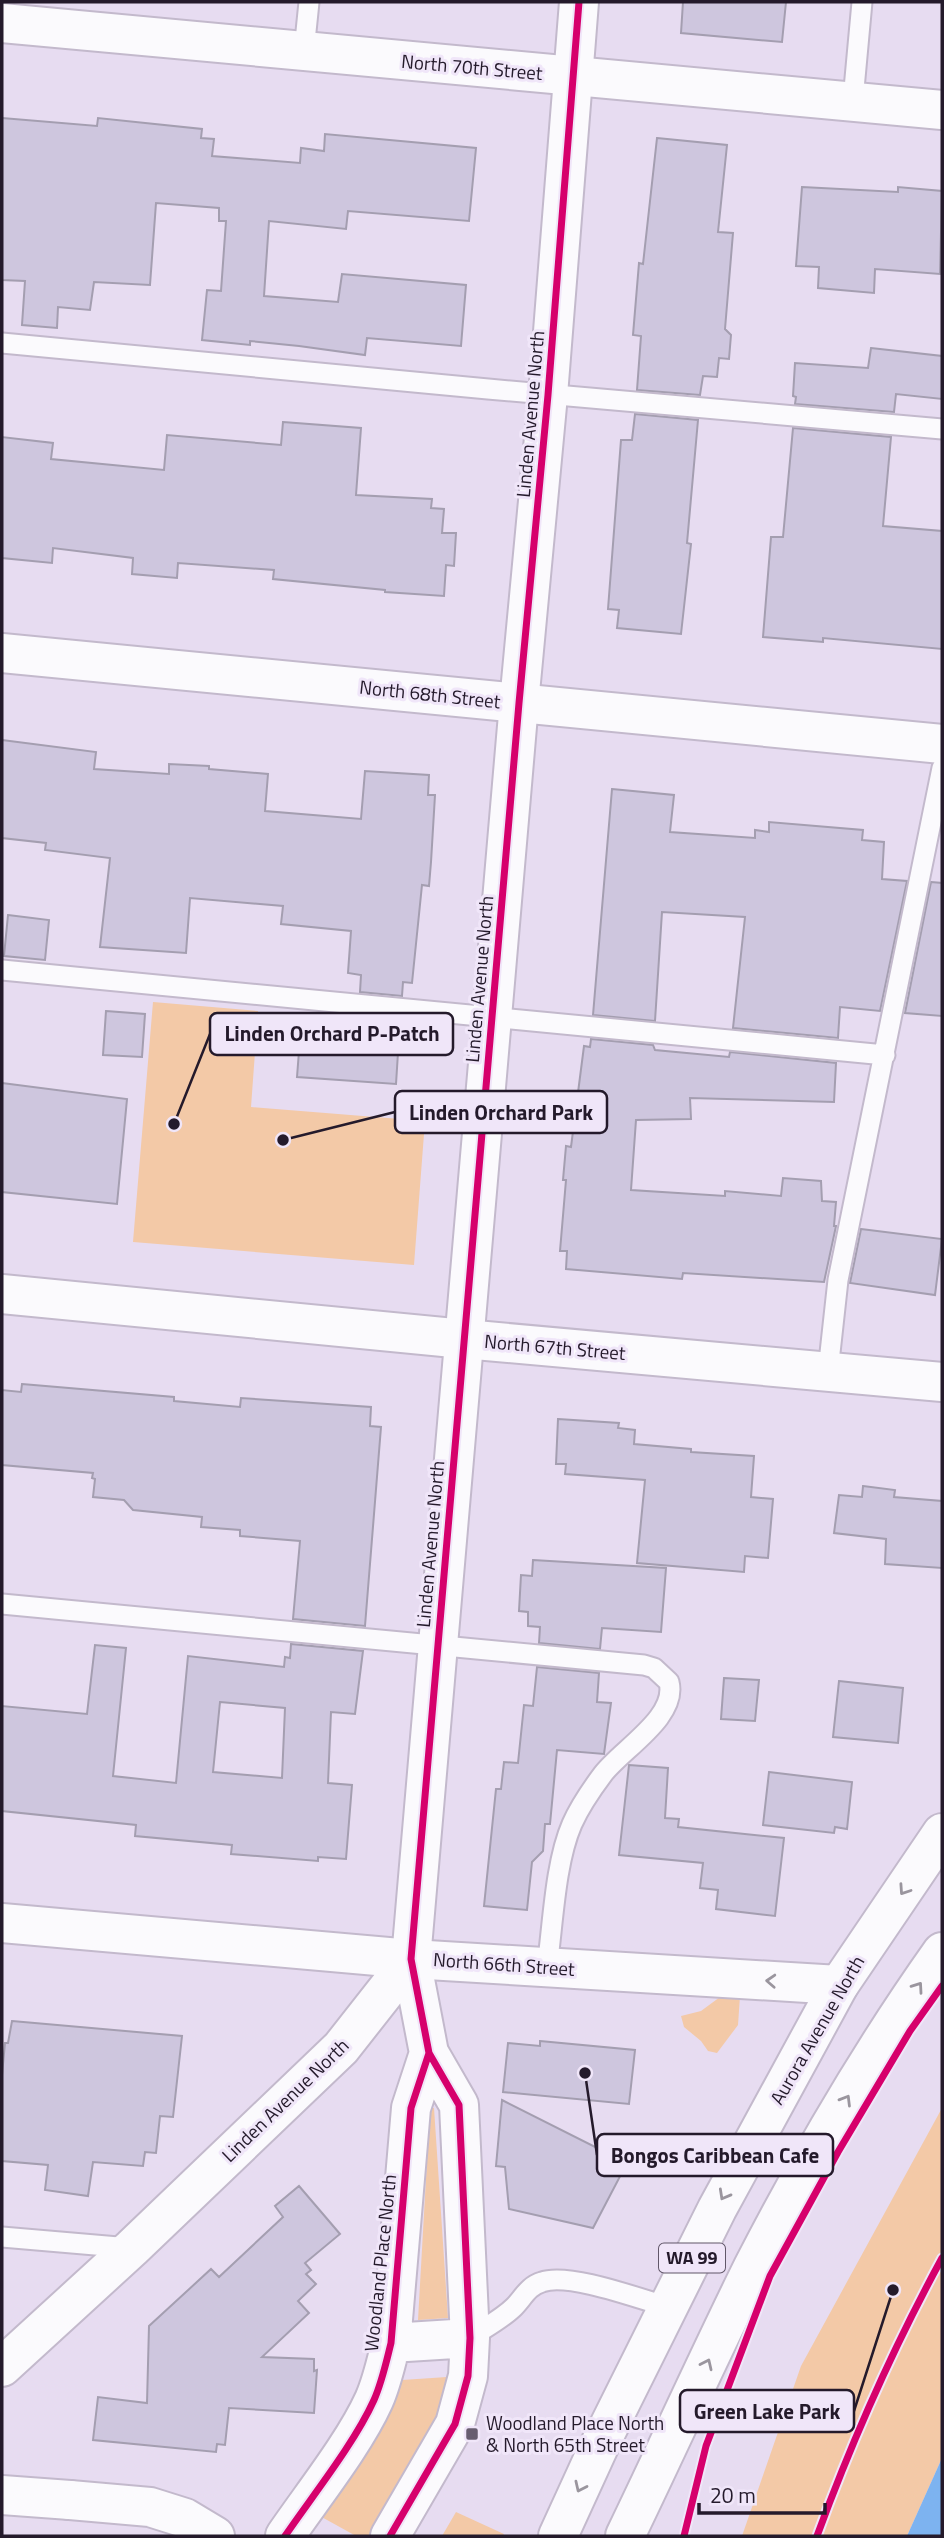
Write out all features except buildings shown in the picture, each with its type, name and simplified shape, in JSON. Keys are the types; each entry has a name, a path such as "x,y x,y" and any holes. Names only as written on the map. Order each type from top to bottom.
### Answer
{"main road":[{"name":"Linden Avenue North","path":"2,2367 132,2248 341,2049 411,1959 548,395 579,2"},
{"name":"North 70th Street","path":"2,23 942,110"},
{"name":"North 68th Street","path":"2,653 942,744"},
{"name":"North 67th Street","path":"2,1294 942,1382"},
{"name":"Aurora Avenue North","path":"558,2536 601,2442 717,2209 839,1985 942,1833"},
{"name":"North 66th Street","path":"2,1923 411,1959 839,1985"},
{"name":"WA 99","path":"625,2536 754,2266 821,2142 894,2021 942,1952"},
{"name":"Woodland Place North","path":"390,2536 454,2424 468,2376 470,2338 459,2105 429,2053 411,1959"},
{"name":"Woodland Place North","path":"285,2536 357,2430 383,2377 391,2343 411,2108 429,2053"},
{"path":"391,2343 470,2338"},
{"path":"2,2495 150,2507 186,2518 215,2536"},
{"path":"70,2500 172,2536"}],"lane":[{"path":"304,51 309,2"},
{"path":"853,100 862,2"},
{"path":"2,343 942,429"},
{"path":"828,1371 838,1280 942,768"},
{"path":"2,970 885,1055"},
{"path":"2,1604 438,1643 654,1668 669,1682 670,1697 666,1708 607,1768 570,1826 563,1852 547,1967"},
{"path":"2,2237 132,2248"},
{"path":"470,2338 514,2308 526,2291 542,2281 578,2283 668,2307"}],"shaded area":[{"path":"153,1002 258,1011 251,1107 425,1121 414,1265 133,1242"},
{"path":"740,1996 738,2025 717,2053 708,2051 701,2041 684,2027 681,2016 701,2011 720,1997"},
{"path":"430,2108 434,2108 448,2318 418,2320"},
{"path":"942,2108 942,2458 907,2536 742,2536 801,2366"},
{"path":"450,2379 437,2418 371,2536 356,2536 318,2515 393,2401 402,2380"},
{"path":"456,2512 504,2534 442,2536"}],"water":[{"path":"942,2458 942,2536 907,2536"}],"cycle path":[{"path":"390,2536 455,2424 468,2376 470,2338 459,2105 429,2053 411,1959 548,395 579,2"},
{"path":"684,2536 706,2446 770,2276 838,2152 910,2031 942,1986"},
{"path":"285,2536 356,2434 382,2379 391,2343 411,2108 429,2053"},
{"path":"817,2536 874,2395 942,2258"}],"place":[{"name":"Linden Orchard P-Patch","path":"174,1124"},
{"name":"Linden Orchard Park","path":"283,1140"},
{"name":"Bongos Caribbean Cafe","path":"585,2073"},
{"name":"Green Lake Park","path":"893,2290"},
{"name":"Woodland Place North & North 65th Street","path":"472,2434"}]}
